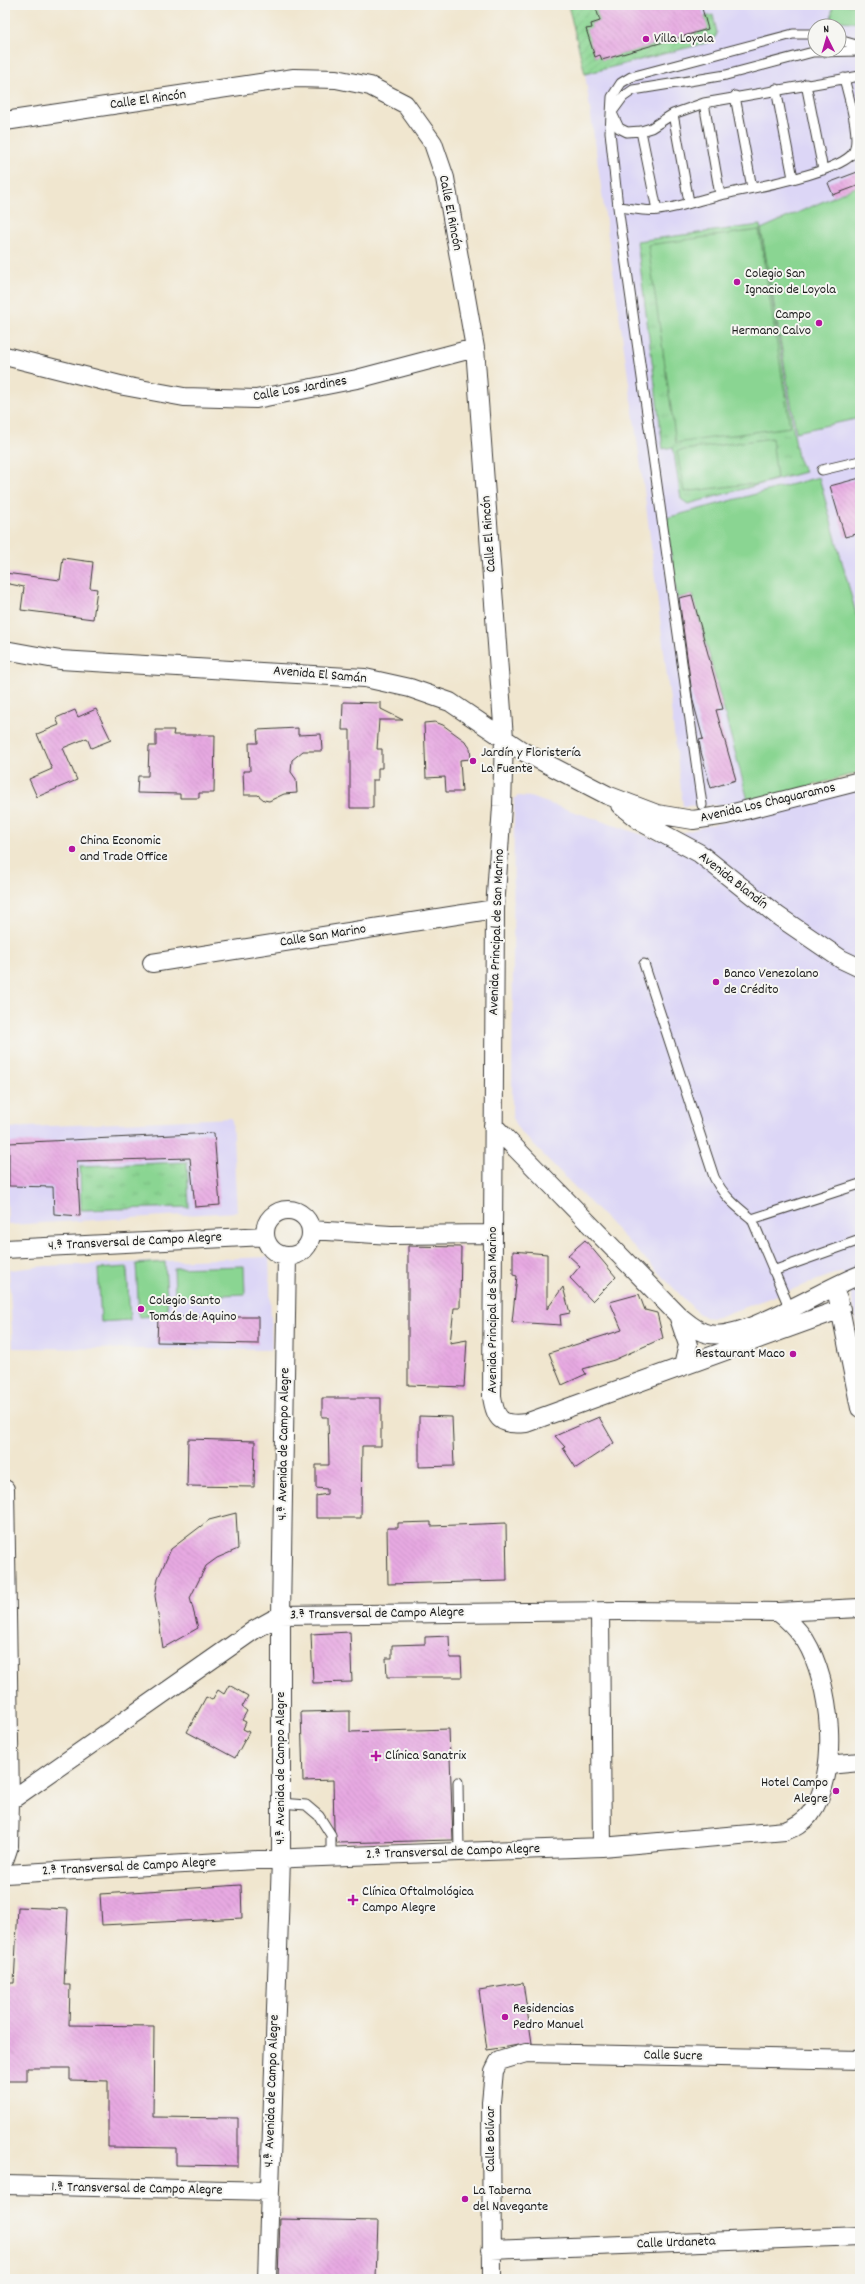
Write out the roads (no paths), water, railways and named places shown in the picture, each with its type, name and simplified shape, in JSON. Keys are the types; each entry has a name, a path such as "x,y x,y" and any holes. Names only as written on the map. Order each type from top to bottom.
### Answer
{"street":[{"name":"Calle El Rincón","path":"5,121 294,78 336,79 370,86 405,104 433,143 445,178 475,348 504,738"},
{"name":"Calle Los Jardines","path":"5,356 124,386 184,397 256,399 357,380 475,348"},
{"name":"Avenida El Samán","path":"5,650 60,660 365,678 410,688 450,702 524,752 606,795"},
{"name":"Avenida Principal de San Marino","path":"504,738 502,806 495,909 492,1396 494,1409 502,1421 512,1425 526,1423 841,1309"},
{"name":"Avenida Los Chaguaramos","path":"606,795 657,814 697,812 726,815 860,781"},
{"name":"Avenida Blandín","path":"606,795 642,822 698,853 804,934 842,959 860,968"},
{"path":"697,812 693,841 698,853"},
{"name":"Calle San Marino","path":"152,963 495,909"},
{"path":"493,1125 678,1316 702,1332 718,1335 745,1328 790,1309 860,1275"},
{"path":"285,1210 292,1210 305,1217 311,1230 309,1243 305,1248 300,1252 287,1256 281,1255 270,1248 265,1236 265,1228 272,1216 285,1210"},
{"path":"311,1230 391,1235 493,1234"},
{"name":"4.ª Transversal de Campo Alegre","path":"5,1249 265,1236"},
{"name":"4.ª Avenida de Campo Alegre","path":"267,2279 280,1859 281,1615 287,1256"},
{"path":"835,1286 841,1309 860,1408"},
{"path":"678,1316 688,1345 683,1366"},
{"path":"5,1489 10,1802 9,1846 5,1858"},
{"name":"3.ª Transversal de Campo Alegre","path":"10,1802 254,1630 281,1615 778,1612 860,1608"},
{"path":"600,1612 602,1847"},
{"path":"778,1612 791,1622 806,1642 818,1672 827,1720 829,1743 828,1765 860,1762"},
{"name":"2.ª Transversal de Campo Alegre","path":"5,1874 331,1856 602,1847 785,1831 799,1824 810,1814 822,1788 828,1765"},
{"name":"Calle Sucre","path":"494,2071 499,2060 526,2053 860,2060"},
{"name":"Calle Bolívar","path":"492,2279 491,2102 494,2071"},
{"name":"1.ª Transversal de Campo Alegre","path":"5,2186 269,2191"},
{"name":"Calle Urdaneta","path":"492,2250 860,2236"}],"lane":[{"path":"697,812 618,207 610,132 612,97 621,82 631,77 793,34 807,34"},
{"path":"847,42 860,46"},
{"path":"612,112 622,97 633,90 726,75 813,52 860,51"},
{"path":"612,112 618,128 627,132 641,131 651,128 673,114 704,103 735,96 860,76"},
{"path":"618,207 657,210 824,170 843,161 853,153 856,142 852,111 844,78"},
{"path":"806,84 824,170"},
{"path":"776,89 793,178"},
{"path":"735,96 752,188"},
{"path":"704,103 720,195"},
{"path":"673,114 689,202"},
{"path":"641,131 657,210"},
{"path":"822,470 860,461"},
{"path":"644,964 714,1177 720,1189 729,1200 752,1219 790,1309"},
{"path":"752,1219 860,1184"},
{"path":"773,1271 860,1240"},
{"path":"458,1782 459,1852"},
{"path":"280,1803 306,1805 319,1816 331,1835 331,1856"}],"place":[{"name":"Villa Loyola","path":"646,39"},
{"name":"Colegio San Ignacio de Loyola","path":"737,282"},
{"name":"Campo Hermano Calvo","path":"819,323"},
{"name":"Jardín y Floristería La Fuente","path":"473,761"},
{"name":"China Economic and Trade Office","path":"72,849"},
{"name":"Banco Venezolano de Crédito","path":"716,982"},
{"name":"Colegio Santo Tomás de Aquino","path":"141,1309"},
{"name":"Restaurant Maco","path":"793,1354"},
{"name":"Clínica Sanatrix","path":"376,1756"},
{"name":"Hotel Campo Alegre","path":"836,1791"},
{"name":"Clínica Oftalmológica Campo Alegre","path":"353,1900"},
{"name":"Residencias Pedro Manuel","path":"505,2017"},
{"name":"La Taberna del Navegante","path":"465,2199"}]}
